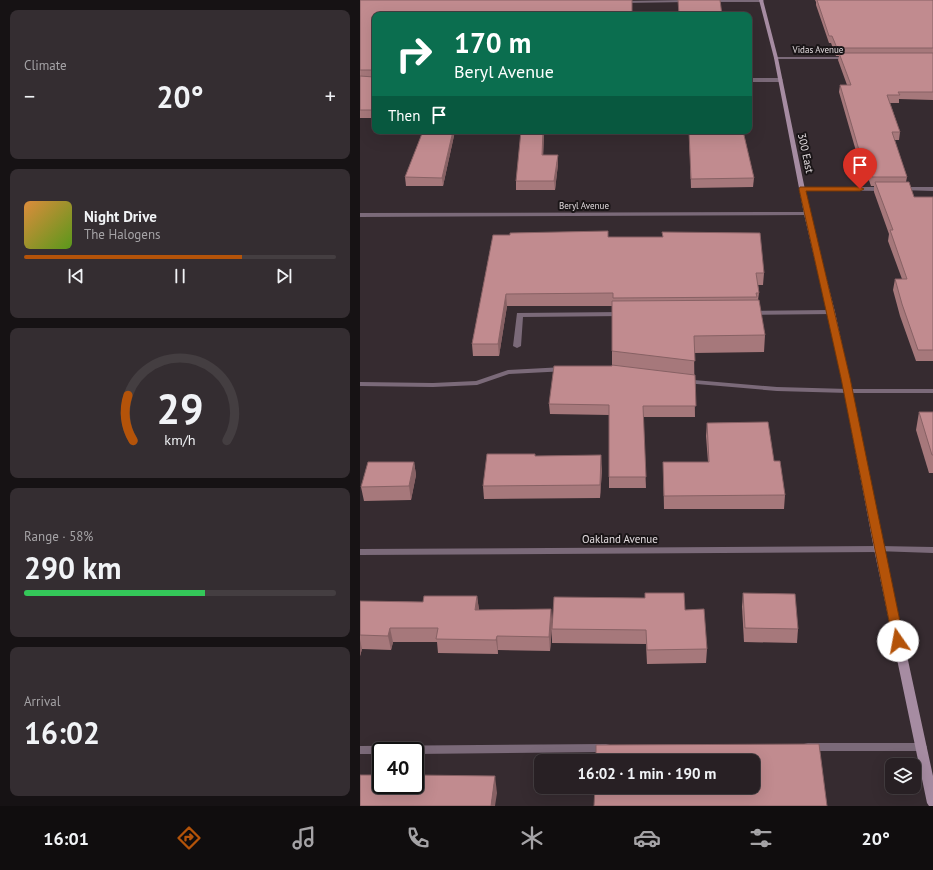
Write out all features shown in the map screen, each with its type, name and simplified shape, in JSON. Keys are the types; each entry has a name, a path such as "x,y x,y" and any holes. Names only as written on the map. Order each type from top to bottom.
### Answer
{"street":[{"path":"707,2 762,1"},
{"name":"300 East","path":"762,1 776,58 807,214 831,312 848,391 879,549 933,803"},
{"path":"620,2 692,2"},
{"name":"Vidas Avenue","path":"776,58 854,58"},
{"path":"752,80 780,80"},
{"path":"802,189 933,189"},
{"name":"Beryl Avenue","path":"360,215 807,214"},
{"path":"743,313 831,312"},
{"path":"517,346 520,315 631,314"},
{"path":"360,384 433,385 477,383 508,372 556,369 571,370"},
{"path":"679,381 777,389 933,391"},
{"name":"Oakland Avenue","path":"360,552 933,550"},
{"path":"799,747 921,747"},
{"path":"360,750 615,748"}],"building":[{"path":"360,0 632,0 632,12 372,12 372,70 360,70"},
{"path":"678,0 720,0 722,12 679,12"},
{"path":"817,0 933,0 933,48 837,48 832,36 829,36"},
{"path":"839,53 933,53 933,92 898,92 900,95 887,95 900,132 892,132 907,177 872,177 865,157 861,157 840,85 851,85"},
{"path":"360,76 372,77 372,110 360,110"},
{"path":"422,134 452,134 442,178 405,177"},
{"path":"521,134 543,134 542,155 558,155 554,181 516,181"},
{"path":"689,134 744,134 754,178 691,179"},
{"path":"875,182 909,182 914,197 933,197 933,350 918,350 902,304 895,279 907,279 890,230 893,230"},
{"path":"608,231 608,237 663,237 662,232 760,233 764,273 756,273 759,293 756,293 757,297 613,298 613,293 506,294 498,344 472,344 493,235 510,235 510,233"},
{"path":"759,300 765,335 694,336 695,361 612,351 612,301"},
{"path":"612,365 695,375 696,406 643,406 646,477 609,477 609,405 549,404 554,366"},
{"path":"919,412 933,412 933,455 932,455"},
{"path":"768,422 774,461 780,461 785,495 664,496 663,462 709,462 707,423"},
{"path":"487,454 535,454 535,456 601,455 600,485 483,486"},
{"path":"368,462 414,462 409,486 361,487"},
{"path":"645,593 684,593 685,610 704,609 707,649 647,650 646,630 552,629 554,597 645,598"},
{"path":"743,593 795,594 798,629 745,628"},
{"path":"424,596 477,596 475,610 551,609 549,637 497,636 496,640 436,639 438,628 390,628 388,636 360,635 360,601 423,602"},
{"path":"819,744 827,806 594,806 595,794 760,794 760,754 596,754 596,745"},
{"path":"360,775 372,775 372,794 424,794 424,775 495,776 491,806 360,806"}],"route":[{"path":"860,189 802,189 831,312 898,641"}]}
